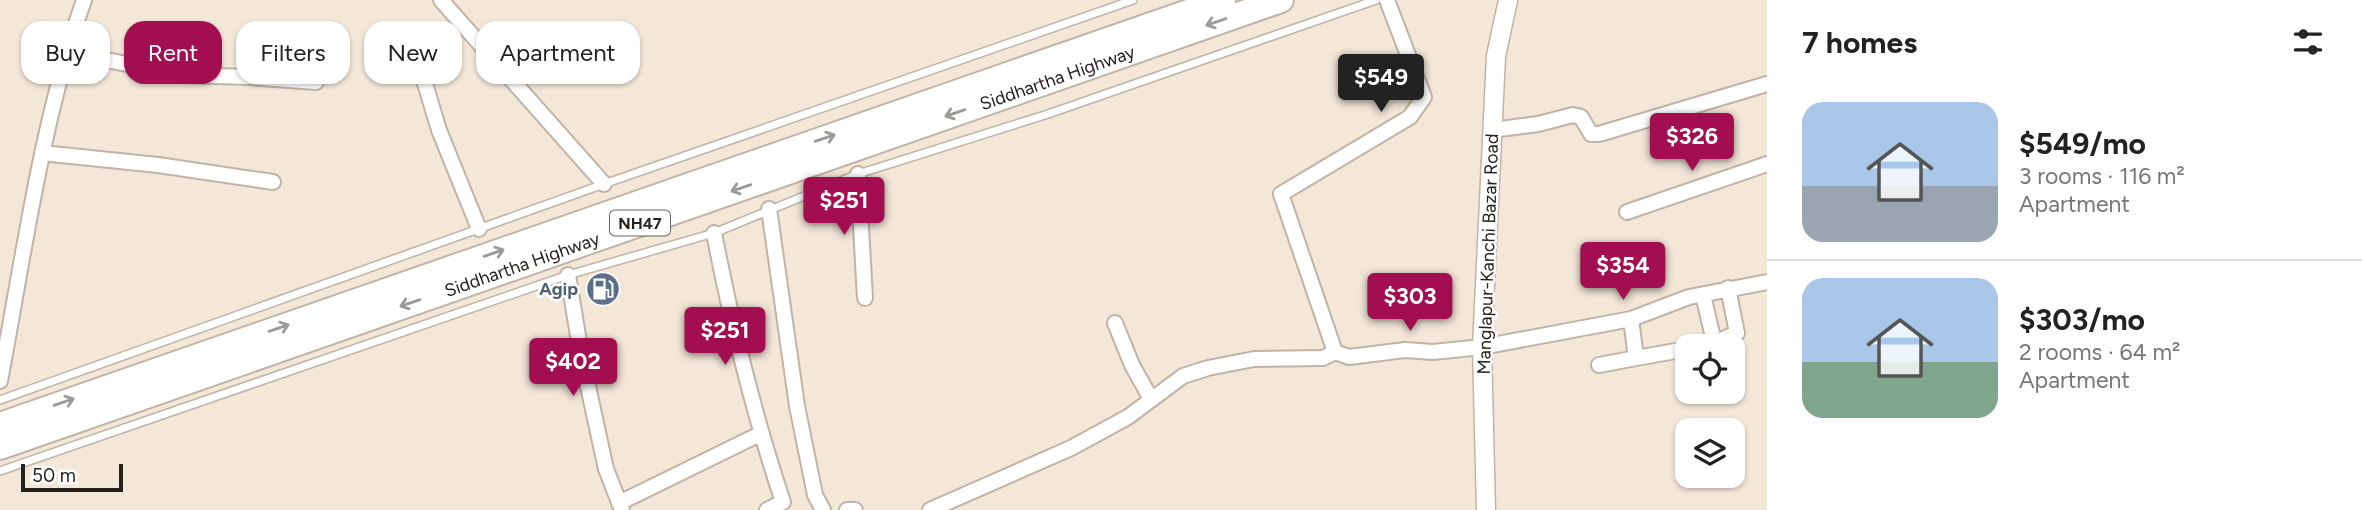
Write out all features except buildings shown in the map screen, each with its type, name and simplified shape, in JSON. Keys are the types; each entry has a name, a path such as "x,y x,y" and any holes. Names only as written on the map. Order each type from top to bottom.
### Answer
{"highway":[{"name":"Siddhartha Highway","path":"0,425 1223,0"},
{"name":"Siddhartha Highway","path":"0,447 1281,0"}],"street":[{"path":"77,21 84,0"},
{"path":"441,0 604,184"},
{"path":"1335,352 1281,194 1410,117 1424,97 1387,0"},
{"name":"Manglapur-Kanchi Bazar Road","path":"1486,510 1482,347 1496,56 1507,0"},
{"path":"110,61 182,75 236,77"},
{"path":"1492,130 1538,124 1573,115 1581,117 1591,134 1599,134 1767,83"},
{"path":"0,381 42,153 58,84"},
{"path":"425,84 439,130 479,229"},
{"path":"42,153 158,164 273,182"},
{"path":"1627,212 1767,164"},
{"path":"858,174 865,298"},
{"path":"769,209 797,406 815,495 823,510"},
{"path":"714,233 733,330 760,433 783,502 767,510"},
{"path":"568,275 581,354 606,469 620,506 760,433"},
{"path":"930,510 1071,448 1128,416 1183,376 1208,368 1254,359 1323,358 1335,352 1349,357 1405,350 1433,352 1482,347 1631,319 1689,296 1767,282"},
{"path":"1728,288 1735,334"},
{"path":"1703,295 1712,334"},
{"path":"1631,319 1636,358"},
{"path":"1115,323 1132,365 1151,399"},
{"path":"1599,365 1675,351"},
{"path":"847,510 855,510"}],"lane":[{"path":"0,400 604,184 1133,0"},
{"path":"0,471 568,275 714,233 858,174 1048,114 1376,0"}],"place":[{"name":"Agip","path":"603,289"}]}
